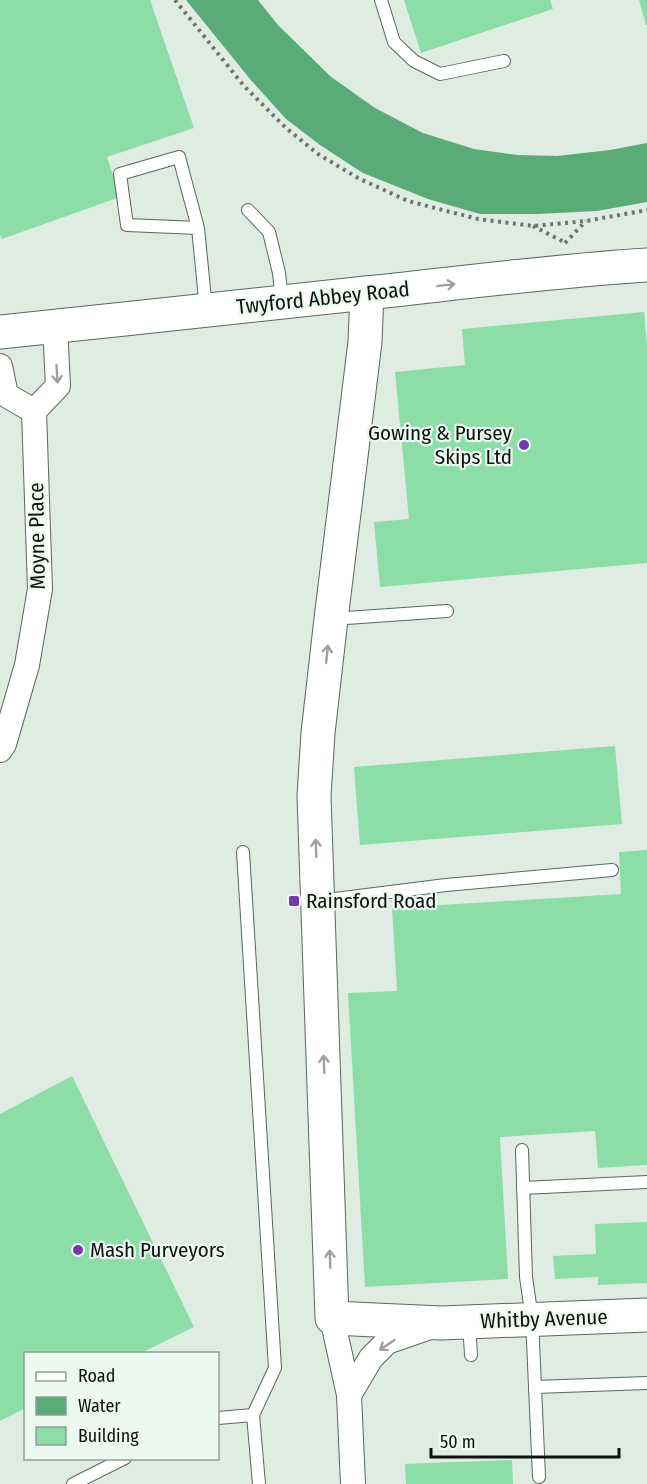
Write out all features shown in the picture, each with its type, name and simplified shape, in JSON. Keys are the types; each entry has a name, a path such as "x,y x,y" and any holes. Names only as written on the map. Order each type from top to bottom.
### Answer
{"street":[{"name":"Twyford Abbey Road","path":"0,332 569,271 647,265"},
{"path":"353,1484 349,1395 332,1318 314,796 318,733 365,342 367,293"},
{"path":"0,366 6,395 34,411 58,386 55,326"},
{"name":"Moyne Place","path":"0,750 4,744 27,665 40,588 34,411"},
{"name":"Whitby Avenue","path":"332,1318 455,1322 647,1315"},
{"name":"Whitby Avenue","path":"349,1395 371,1358 387,1342 455,1322"}],"lane":[{"path":"381,0 394,42 414,61 440,74 504,61"},
{"path":"198,228 127,225 120,174 179,158 198,228 207,310"},
{"path":"248,210 269,232 279,273 282,302"},
{"path":"331,619 447,611"},
{"path":"243,852 275,1368 253,1415 259,1484"},
{"path":"318,901 446,885 612,870"},
{"path":"522,1150 526,1277 532,1319 539,1477"},
{"path":"523,1188 647,1182"},
{"path":"455,1322 471,1355"},
{"path":"536,1387 647,1383"},
{"path":"219,1418 253,1415"},
{"path":"73,1484 121,1460"}],"path":[{"path":"175,0 244,86 285,127 318,154 358,178 408,201 478,219 533,226 586,221 647,210"},
{"path":"533,226 565,245 586,221"}],"water":[{"path":"186,0 258,0 278,25 330,76 375,108 423,133 474,149 518,155 557,156 647,143 647,202 597,211 480,214 428,199 363,173 286,119 250,79"}],"building":[{"path":"0,0 150,0 194,128 107,157 120,197 2,239 0,235"},
{"path":"404,0 550,0 553,9 421,53"},
{"path":"639,0 647,0 647,25 646,25"},
{"name":"Gowing & Pursey Skips Ltd","path":"644,312 647,346 647,563 380,587 374,522 409,519 395,372 465,365 462,329"},
{"path":"615,746 622,824 360,845 354,767"},
{"path":"647,850 647,1165 598,1168 595,1131 500,1137 508,1279 365,1287 348,993 397,991 392,908 621,894 619,852"},
{"name":"Mash Purveyors","path":"72,1076 194,1327 143,1352 24,1352 24,1409 0,1421 0,1114"},
{"path":"647,1222 647,1283 598,1285 598,1277 555,1279 553,1256 596,1254 595,1224"},
{"path":"512,1460 513,1484 406,1484 405,1464"}],"place":[{"name":"Gowing & Pursey Skips Ltd","path":"524,445"},
{"name":"Rainsford Road","path":"294,901"},
{"name":"Mash Purveyors","path":"78,1250"}]}
